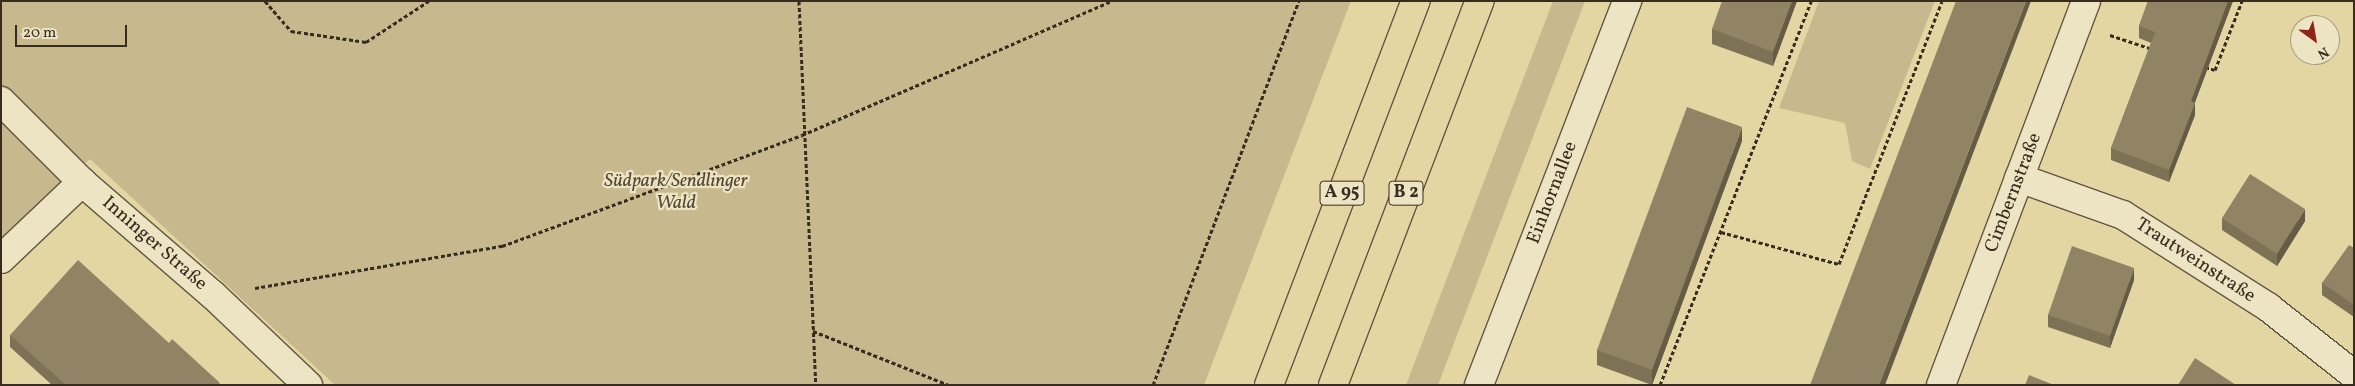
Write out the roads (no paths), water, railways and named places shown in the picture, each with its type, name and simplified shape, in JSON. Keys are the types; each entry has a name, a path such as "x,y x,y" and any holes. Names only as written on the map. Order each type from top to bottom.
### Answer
{"highway":[{"name":"A 95","path":"1269,385 1416,1"},
{"name":"B 2","path":"1333,385 1480,1"}],"street":[{"name":"Einhornallee","path":"1478,385 1627,1"},
{"name":"Cimbernstraße","path":"1941,385 2082,13"},
{"name":"Inninger Straße","path":"1,101 82,182 213,295 308,385"},
{"name":"Trautweinstraße","path":"2019,178 2123,215 2268,307 2354,375"},
{"path":"1,259 82,182"}],"park label":[{"name":"Südpark/Sendlinger Wald","path":"676,193"}]}
